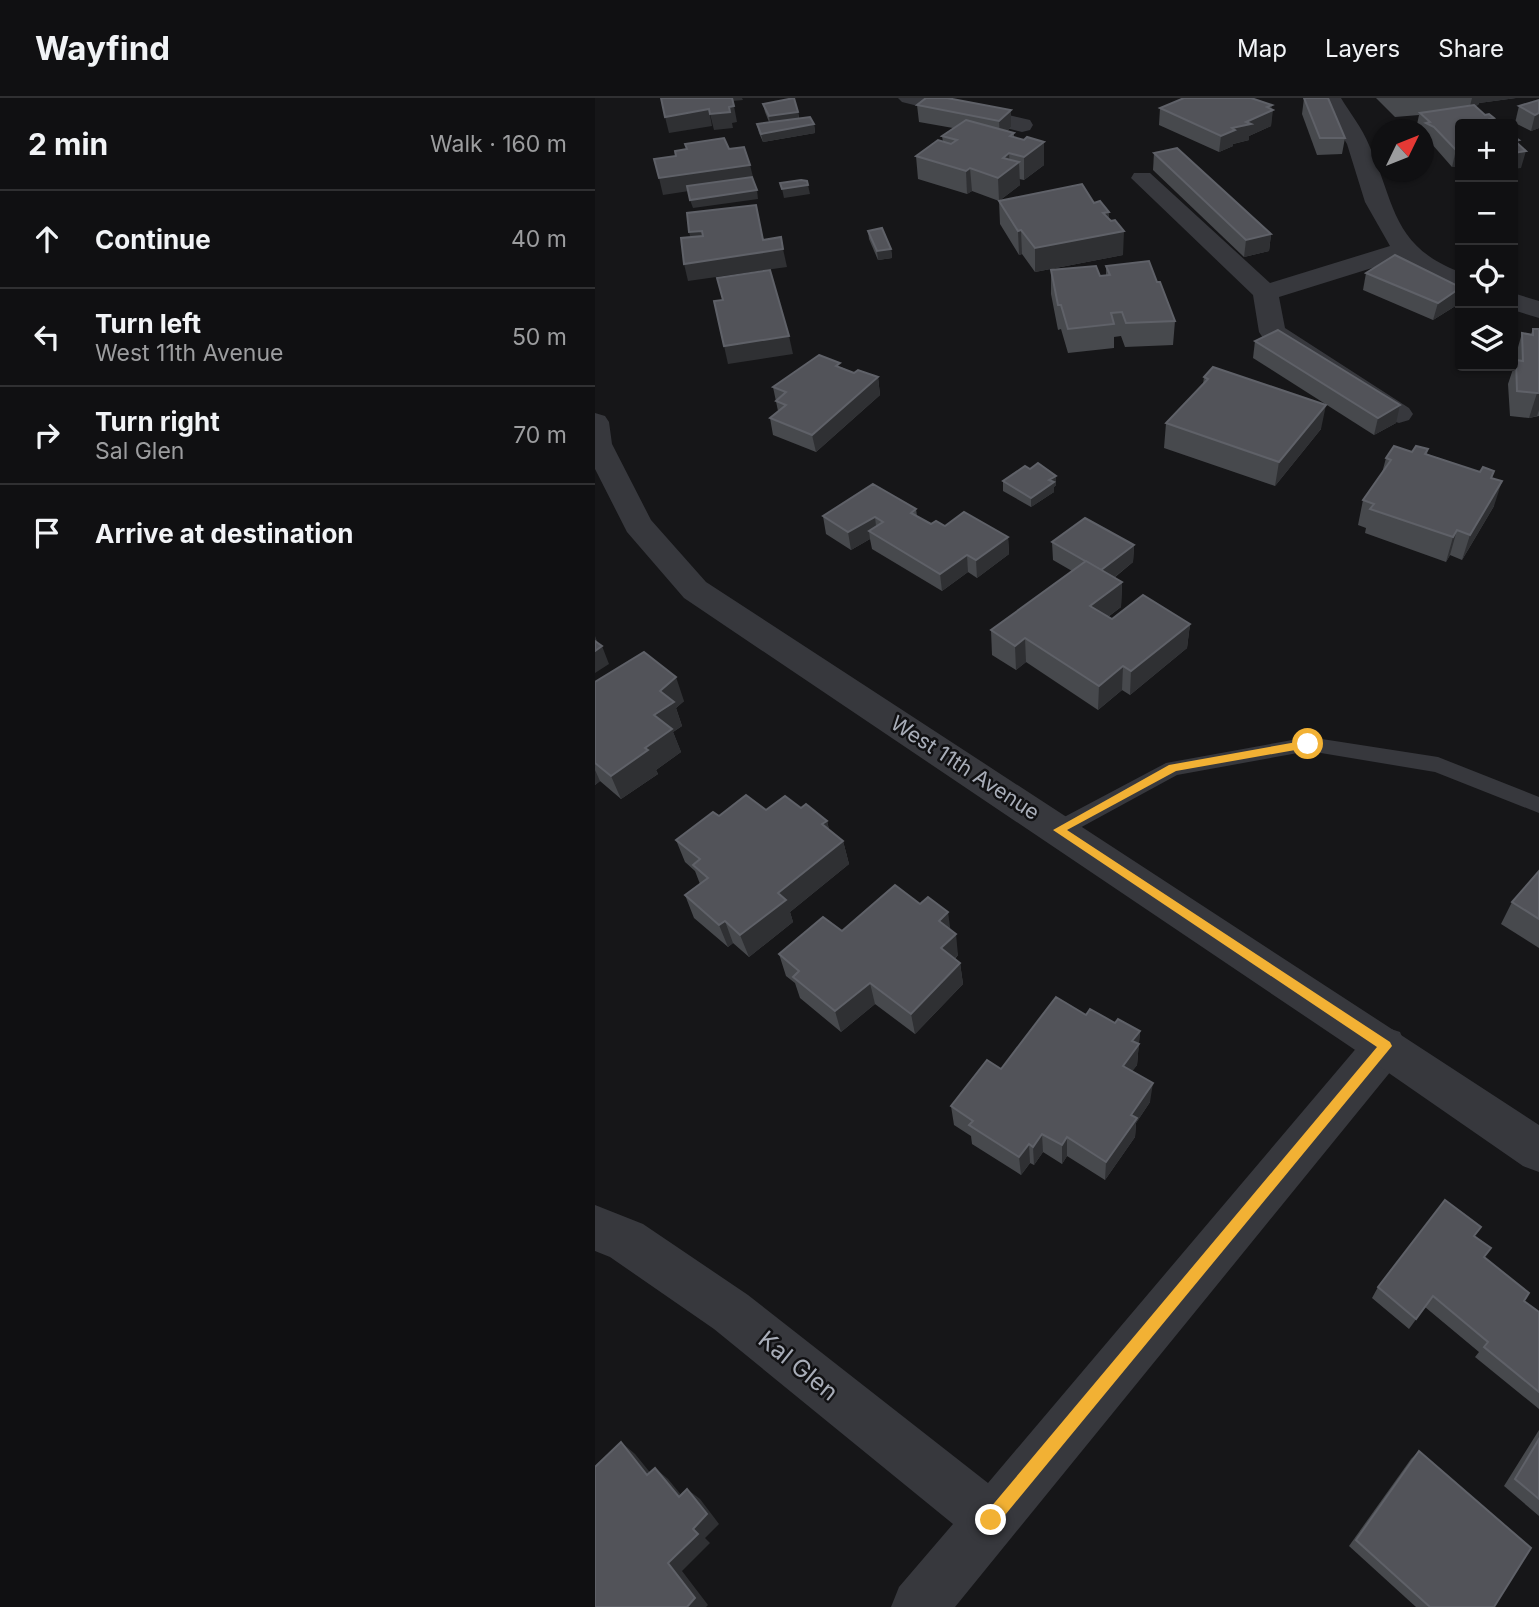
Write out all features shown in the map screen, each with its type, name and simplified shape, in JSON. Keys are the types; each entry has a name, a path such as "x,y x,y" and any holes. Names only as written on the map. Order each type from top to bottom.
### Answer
{"street":[{"path":"909,98 1022,125"},
{"path":"1331,98 1358,144 1377,202 1404,250 1455,279"},
{"path":"1142,178 1266,293 1272,332 1399,414"},
{"path":"1266,293 1404,250"},
{"path":"1518,303 1539,310"},
{"name":"West 11th Avenue","path":"595,422 597,444 639,525 695,590 1385,1046 1539,1151"},
{"path":"919,1607 1385,1046"},
{"name":"Kal Glen","path":"595,1228 626,1240 731,1312 991,1520"}],"lane":[{"path":"1058,830 1173,768 1308,744 1438,765 1539,805"}],"building":[{"path":"661,98 732,98 734,106 729,107 730,112 710,114 709,109 665,117"},
{"path":"794,98 798,112 769,116 763,104"},
{"path":"926,98 947,98 1011,110 999,121 917,105"},
{"path":"1184,98 1251,98 1272,105 1267,107 1273,110 1246,122 1251,124 1232,128 1235,130 1221,136 1160,108"},
{"path":"1304,98 1328,98 1345,138 1320,138"},
{"path":"1539,100 1539,113 1535,115 1519,106"},
{"path":"1474,105 1485,115 1489,114 1494,118 1455,119 1455,149 1434,127 1434,119 1427,119 1420,113"},
{"path":"810,117 814,124 761,134 757,124"},
{"path":"966,120 1014,133 1010,136 1024,140 1027,137 1044,142 1024,157 1009,153 1003,158 1019,162 998,178 970,168 966,171 916,156 938,140 951,144 957,140 942,136"},
{"path":"724,138 729,149 744,147 750,165 659,178 654,159 676,156 675,151 687,149 685,144"},
{"path":"1518,144 1526,151 1518,152"},
{"path":"1177,148 1271,234 1246,240 1154,153"},
{"path":"752,177 757,190 690,200 687,186"},
{"path":"807,181 808,185 782,189 780,183"},
{"path":"1082,184 1094,203 1100,201 1109,212 1103,213 1111,221 1115,220 1124,231 1035,248 1021,230 1018,231 999,201"},
{"path":"756,205 763,240 781,237 783,249 684,264 681,238 703,236 702,231 689,232 687,213"},
{"path":"882,228 891,249 877,251 868,231"},
{"path":"1395,255 1455,285 1455,291 1438,303 1366,273"},
{"path":"1149,261 1175,321 1126,323 1122,312 1111,313 1114,324 1068,329 1061,305 1058,305 1051,270 1096,266 1100,276 1110,275 1106,266"},
{"path":"770,270 789,336 724,346 714,301 723,300 717,278"},
{"path":"1533,329 1539,329 1539,393 1517,391 1518,360 1523,361 1522,333 1533,335"},
{"path":"1278,330 1400,405 1378,418 1255,341"},
{"path":"819,355 840,363 836,366 854,373 858,370 878,377 812,435 770,418 786,405 776,401 786,392 773,387"},
{"path":"1213,367 1326,405 1279,462 1166,423 1208,379 1204,377"},
{"path":"1394,446 1412,452 1416,446 1428,449 1425,454 1480,472 1483,467 1494,471 1491,478 1502,481 1470,535 1457,530 1453,537 1370,509 1374,504 1363,500 1391,460 1386,458"},
{"path":"1038,463 1056,476 1049,480 1054,482 1031,498 1003,481 1025,466 1030,469"},
{"path":"873,484 916,509 911,513 931,524 936,521 945,526 964,512 1008,537 976,560 967,555 940,574 869,531 883,522 875,517 848,532 823,516"},
{"path":"1085,518 1134,545 1101,570 1052,542"},
{"path":"1086,561 1122,582 1090,606 1112,619 1143,595 1190,624 1131,671 1123,666 1099,686 1025,638 1015,646 991,630"},
{"path":"595,641 602,646 595,651"},
{"path":"644,652 676,677 660,691 674,702 654,715 672,729 611,776 595,763 595,682"},
{"path":"746,795 766,810 785,796 801,808 806,804 827,821 822,824 843,841 778,893 786,900 740,935 725,921 719,925 685,895 708,878 693,865 700,859 676,840 713,812 719,816"},
{"path":"1539,871 1539,919 1512,902"},
{"path":"895,885 920,904 928,897 948,912 939,921 956,934 941,948 960,963 911,1014 870,983 835,1011 793,977 799,971 779,954 823,917 842,931"},
{"path":"1056,997 1086,1015 1090,1009 1115,1023 1118,1019 1140,1031 1132,1041 1139,1044 1123,1066 1153,1083 1131,1115 1137,1118 1106,1162 1067,1137 1062,1145 1042,1134 1033,1147 1029,1144 1019,1157 969,1125 973,1121 951,1106 987,1060 1001,1069"},
{"path":"1445,1200 1481,1227 1474,1236 1491,1248 1484,1257 1529,1293 1524,1301 1539,1312 1539,1392 1484,1347 1488,1342 1433,1296 1416,1319 1378,1287"},
{"path":"1539,1439 1539,1499 1515,1479"},
{"path":"621,1442 647,1475 655,1468 679,1497 687,1489 707,1514 693,1529 698,1534 668,1563 695,1598 687,1607 595,1607 595,1467"},
{"path":"1419,1451 1531,1548 1494,1607 1430,1607 1356,1540"}],"route":[{"path":"991,1520 1385,1046 1058,830 1173,768 1308,744"}]}
